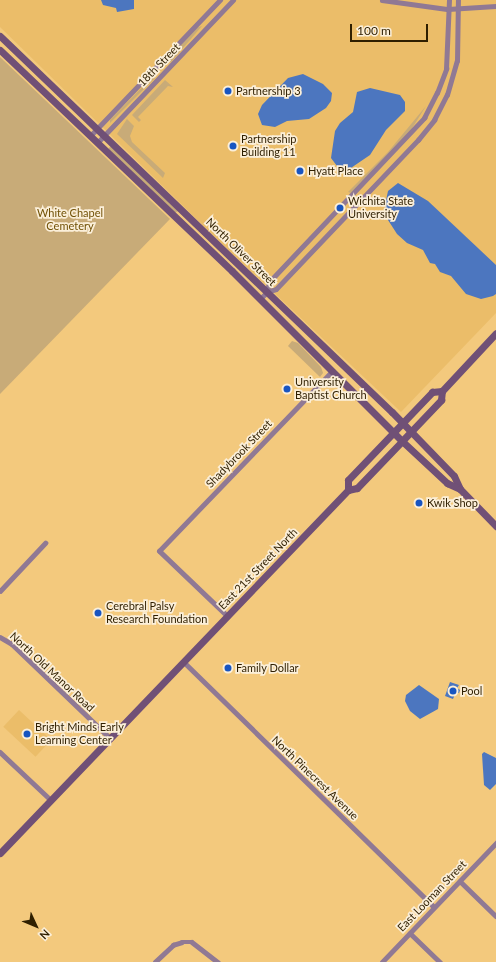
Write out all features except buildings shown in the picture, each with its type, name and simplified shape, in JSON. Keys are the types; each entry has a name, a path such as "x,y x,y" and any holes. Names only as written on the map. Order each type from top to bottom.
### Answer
{"main road":[{"name":"North Oliver Street","path":"0,36 402,423 454,476 460,489 496,526"},
{"name":"North Oliver Street","path":"0,50 260,299 402,441 447,483 460,489"},
{"name":"East 21st Street North","path":"0,853 228,617 348,490 357,488 411,432 441,400 442,391 496,333"},
{"name":"East 21st Street North","path":"348,490 348,480 402,423 432,392 442,391"}],"street":[{"name":"18th Street","path":"90,136 220,0"},
{"name":"18th Street","path":"97,143 233,0"},
{"path":"382,0 415,7 448,9 496,6"},
{"path":"267,292 270,282 424,118 437,93 446,69 449,0"},
{"path":"260,299 267,292 276,288 418,140 434,120 447,95 457,61 458,0"},
{"name":"Shadybrook Street","path":"228,617 159,551 332,371"},
{"path":"0,591 45,543"},
{"name":"North Old Manor Road","path":"0,637 12,644 110,738"},
{"name":"North Pinecrest Avenue","path":"184,662 434,907"},
{"path":"0,752 51,800"},
{"name":"East Looman Street","path":"382,962 496,844"},
{"path":"460,881 496,916"},
{"path":"410,933 440,962"},
{"path":"155,962 173,945 182,942 192,942 218,962"}],"shaded area":[{"name":"Wichita State University","path":"0,0 496,0 496,313 401,412 222,244 0,27"},
{"name":"Bright Minds Early Learning Center","path":"19,710 51,740 35,757 3,727"}],"green space":[{"path":"202,26 171,62 165,63 196,28"},
{"name":"White Chapel Cemetery","path":"0,57 170,219 0,394"},
{"path":"155,74 155,78 110,123 110,120"},
{"path":"165,80 173,87 168,86 138,117 141,120 139,122 132,115"},
{"path":"426,106 411,130 351,193 348,192 388,152"},
{"path":"127,119 134,126 130,136 132,142 165,173 163,178 117,134"},
{"path":"111,146 178,211 175,213 108,149"},
{"path":"292,341 298,343 321,367 323,373 320,377 288,346"}],"water":[{"path":"101,0 134,0 134,9 117,12 116,8 103,5"},
{"path":"303,74 323,84 332,93 331,101 326,108 309,119 287,121 275,127 262,125 258,114 262,105 288,78"},
{"path":"370,88 400,95 405,102 405,111 386,130 370,155 345,172 340,170 331,158 335,131 340,123 353,112 357,92"},
{"path":"398,183 428,201 496,265 496,294 481,299 466,294 451,276 440,272 435,264 430,263 423,250 407,243 397,234 388,220 385,205 388,191"},
{"name":"Pool","path":"450,682 459,685 457,688 460,690 459,693 456,692 453,699 445,696"},
{"path":"419,685 439,699 438,709 420,719 410,711 405,701 406,695"},
{"path":"484,752 496,758 496,784 490,790 484,785 482,754"}],"place":[{"name":"Partnership 3","path":"228,91"},
{"name":"Partnership Building 11","path":"233,146"},
{"name":"Hyatt Place","path":"300,171"},
{"name":"Wichita State University","path":"340,208"},
{"name":"University Baptist Church","path":"287,389"},
{"name":"Kwik Shop","path":"419,503"},
{"name":"Cerebral Palsy Research Foundation","path":"98,613"},
{"name":"Family Dollar","path":"228,668"},
{"name":"Pool","path":"453,691"},
{"name":"Bright Minds Early Learning Center","path":"27,734"}]}
